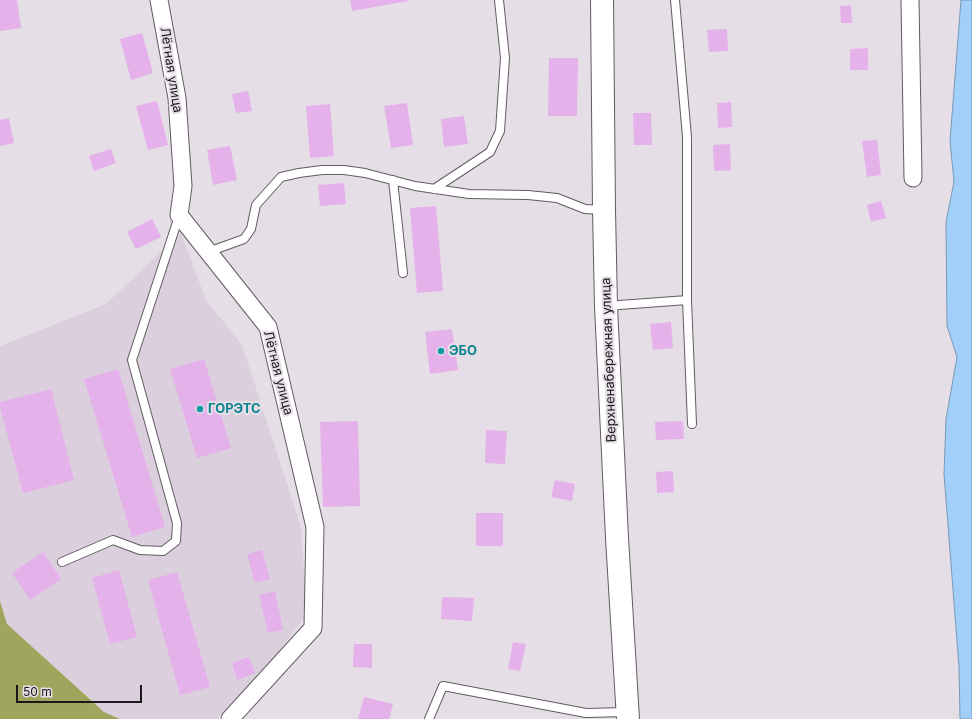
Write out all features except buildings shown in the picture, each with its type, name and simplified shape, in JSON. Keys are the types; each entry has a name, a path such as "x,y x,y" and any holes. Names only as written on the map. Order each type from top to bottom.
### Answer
{"street":[{"name":"Лётная улица","path":"159,0 177,98 183,186 179,215 268,327 315,527 313,628 230,719"},
{"name":"Верхненабережная улица","path":"602,0 606,306 617,538 628,715"},
{"path":"910,0 914,178"}],"lane":[{"path":"434,189 490,152 500,131 505,58 499,0"},
{"path":"676,0 687,137 687,300 692,424"},
{"path":"208,252 244,239 252,229 256,205 281,177 322,170 344,170 365,173 415,186 469,194 528,195 558,198 585,209 604,210"},
{"path":"394,180 404,273"},
{"path":"62,562 113,540 140,550 163,551 176,541 177,523 132,360 179,215"},
{"path":"606,306 687,300"},
{"path":"429,719 443,686 586,713 628,715"}],"shaded area":[{"path":"181,233 206,300 242,345 301,527 307,614 258,680 217,719 120,719 104,712 7,624 0,601 0,346 106,304"}],"green space":[{"path":"0,601 7,624 104,712 120,719 0,719"}],"water":[{"path":"961,0 972,0 972,719 960,719 959,667 944,474 946,419 957,357 947,326 946,222 954,182 950,141"}],"place":[{"name":"ЭБО","path":"441,351"},
{"name":"ГОРЭТС","path":"200,409"}]}
